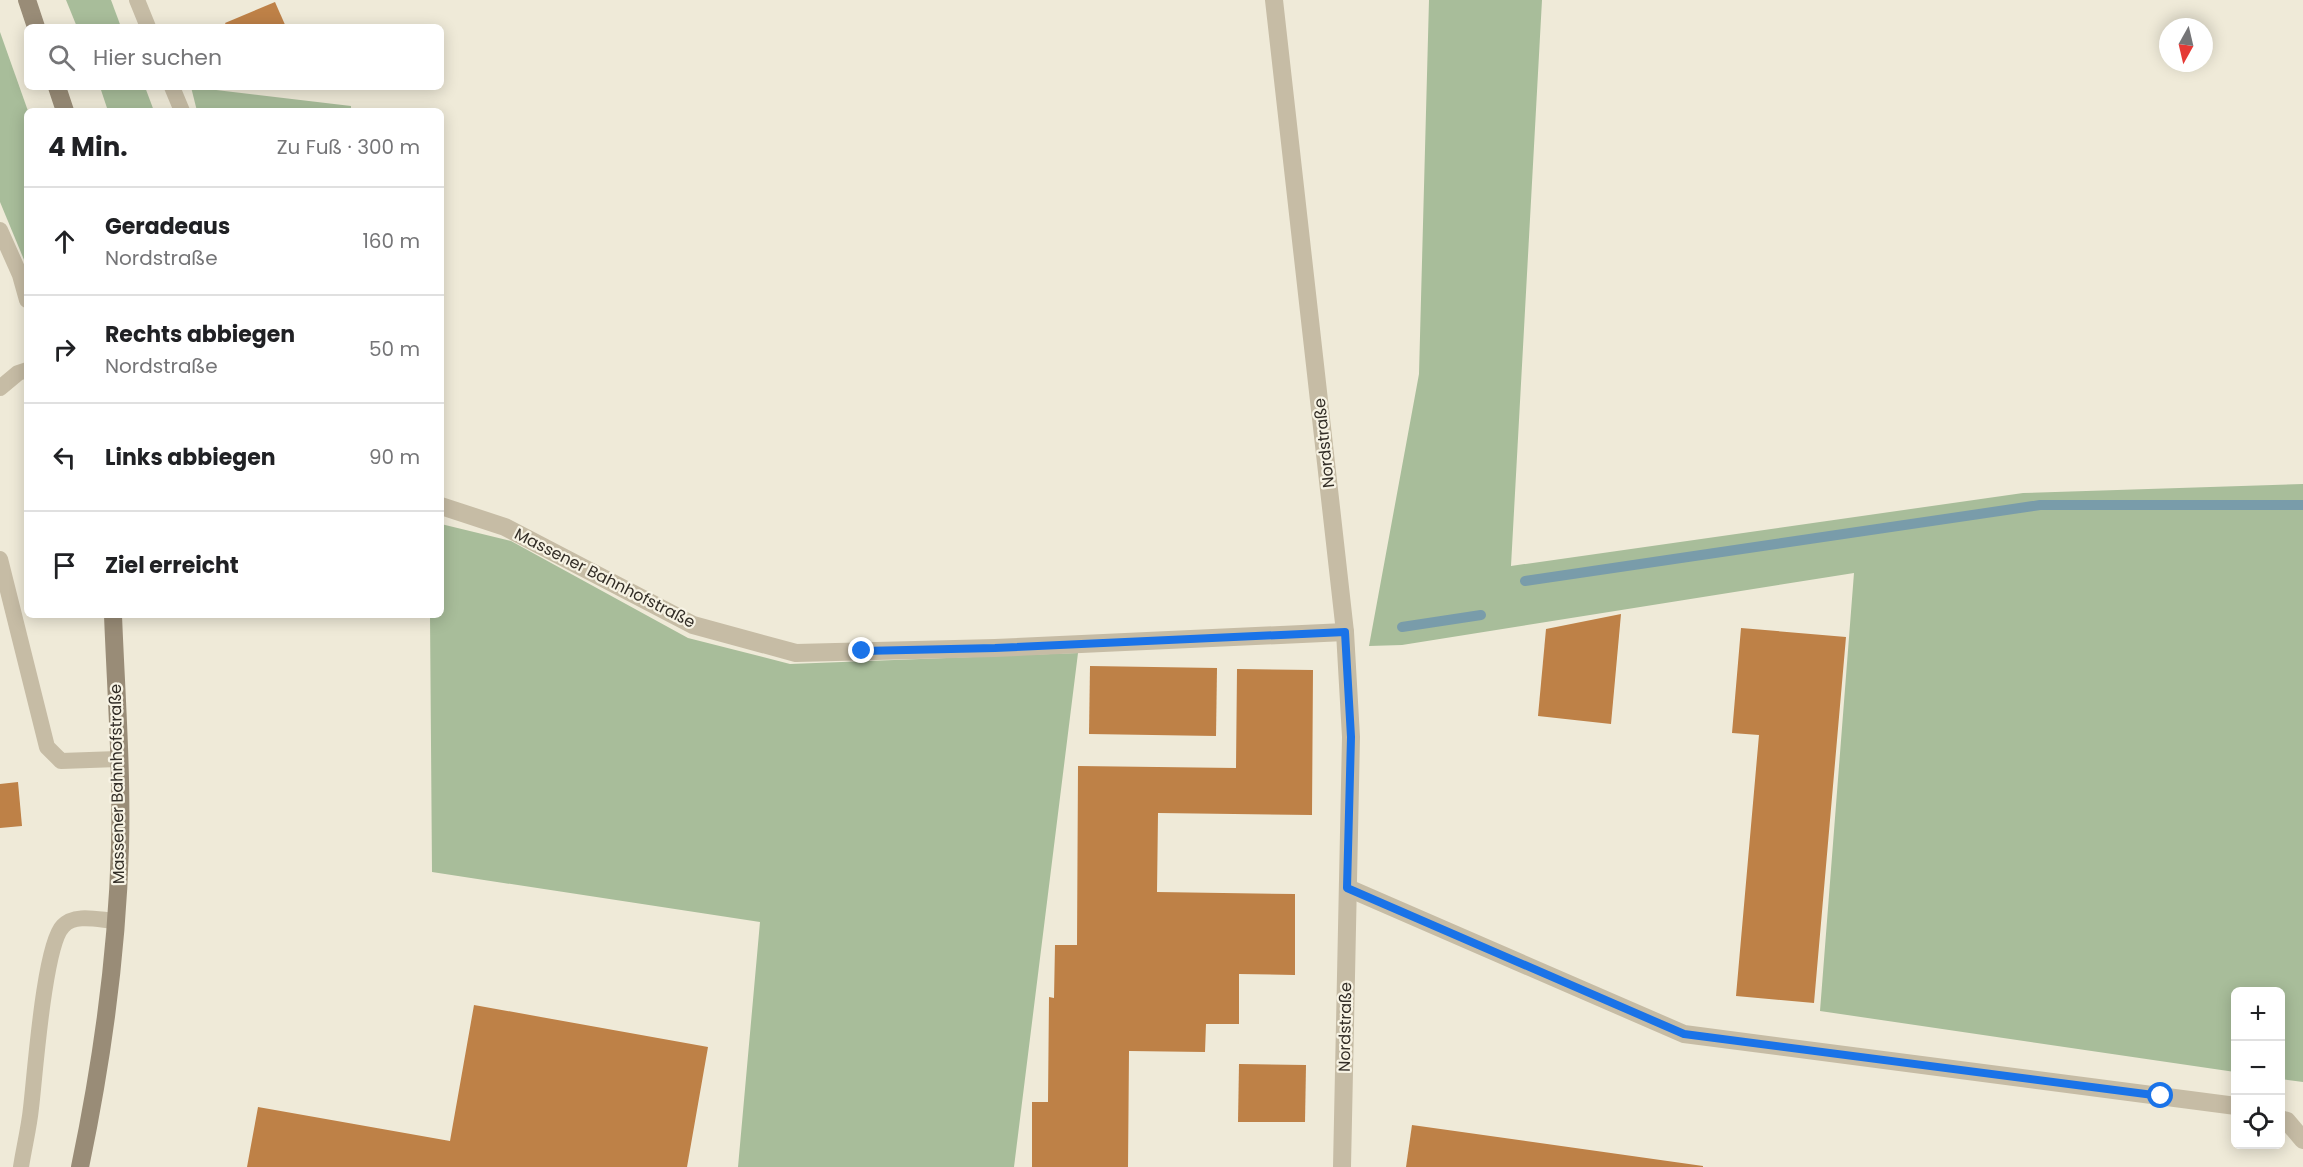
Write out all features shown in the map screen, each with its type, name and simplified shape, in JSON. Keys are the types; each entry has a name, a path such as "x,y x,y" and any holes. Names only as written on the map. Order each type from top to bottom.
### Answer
{"main road":[{"path":"27,0 35,24"},
{"path":"58,90 64,108"},
{"name":"Massener Bahnhofstraße","path":"80,1167 105,1026 116,921 120,846 113,618"}],"street":[{"name":"Nordstraße","path":"1275,0 1345,632 1351,737 1342,1167"},
{"name":"Massener Bahnhofstraße","path":"444,507 505,527 693,625 796,653 995,648 1345,632"},
{"path":"1347,888 1684,1034 2231,1105"},
{"path":"2285,1120 2288,1120 2303,1140"}],"lane":[{"path":"137,0 147,24"},
{"path":"173,90 181,108"},
{"path":"0,230 24,289"},
{"path":"0,388 18,373 24,371"},
{"path":"0,560 47,747 61,761 118,759"},
{"path":"21,1167 31,1111 47,970 54,941 62,927 74,919 116,921"}],"green space":[{"path":"66,0 111,0 120,24 76,24"},
{"path":"1429,0 1542,0 1511,566 2023,493 2303,484 2303,1082 2285,1080 2285,987 2231,987 2231,1071 1820,1011 1854,573 1402,645 1369,646 1419,374"},
{"path":"0,32 27,108 24,108 24,260 0,202"},
{"path":"101,90 146,90 153,108 107,108"},
{"path":"192,90 216,90 351,106 351,108 196,108"},
{"path":"444,525 511,541 688,638 790,664 1078,653 1014,1167 738,1167 760,922 432,872 430,618 444,618"}],"building":[{"path":"275,2 285,24 226,24"},
{"path":"1621,614 1611,724 1538,716 1546,629"},
{"path":"1741,628 1846,637 1814,1003 1736,996 1759,735 1732,733"},
{"path":"1090,666 1217,668 1216,736 1089,734"},
{"path":"1237,669 1313,670 1312,815 1158,813 1157,892 1295,894 1295,975 1239,974 1239,1024 1206,1024 1205,1052 1129,1051 1128,1167 1032,1167 1032,1102 1048,1102 1049,997 1054,998 1055,945 1077,945 1078,766 1236,768"},
{"path":"18,782 22,826 0,828 0,784"},
{"path":"474,1005 708,1047 687,1167 247,1167 258,1107 450,1141"},
{"path":"1239,1064 1306,1065 1305,1122 1238,1122"},
{"path":"1412,1125 1703,1166 1703,1167 1406,1167"}],"waterway":[{"path":"1525,581 2040,505 2303,505"},
{"path":"1402,627 1481,615"}],"route":[{"path":"862,651 995,648 1345,632 1351,737 1347,888 1684,1034 2161,1096"}]}
